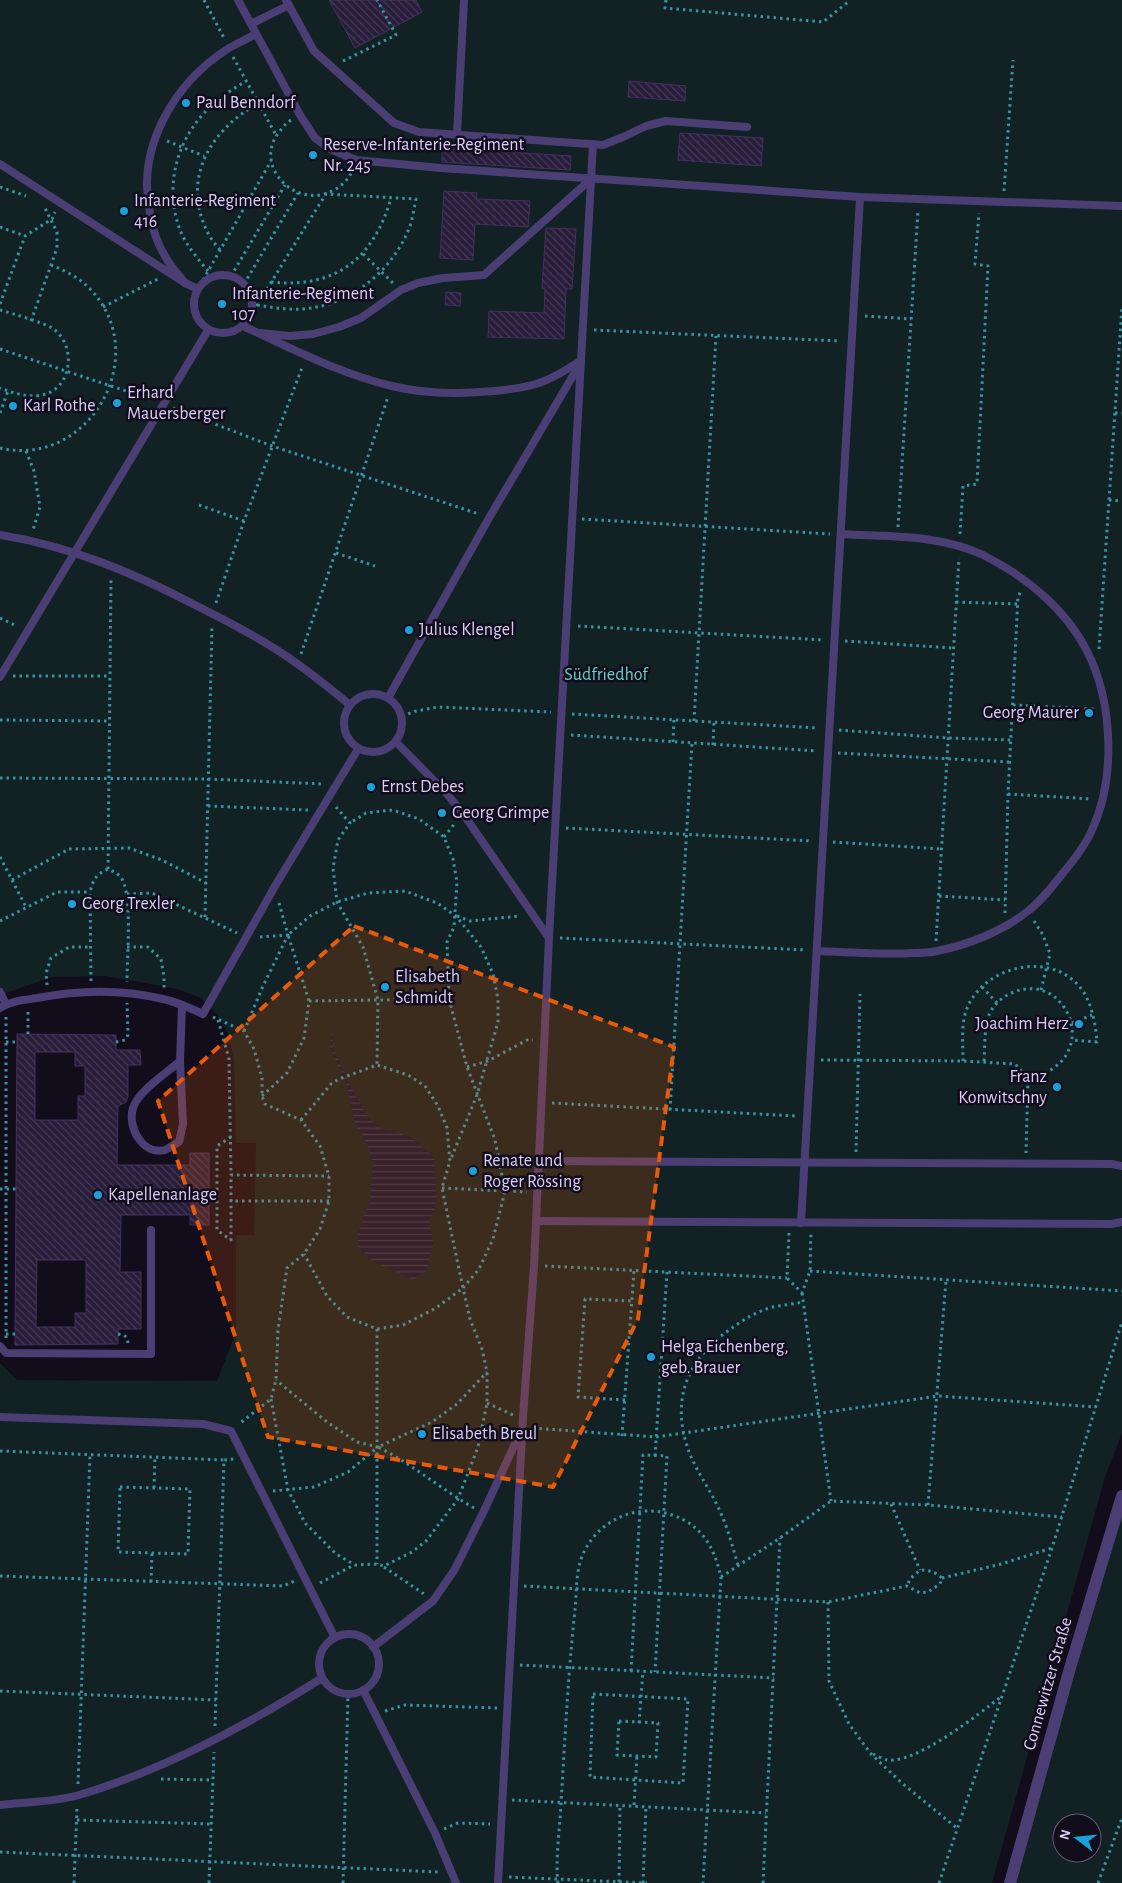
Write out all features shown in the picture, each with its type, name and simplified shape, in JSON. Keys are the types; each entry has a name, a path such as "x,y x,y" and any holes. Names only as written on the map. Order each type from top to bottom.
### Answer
{"street":[{"name":"Connewitzer Straße","path":"1010,1883 1070,1668 1122,1496"}],"lane":[{"path":"238,0 300,116 315,138 330,149 356,160 591,179 860,197 1122,206"},
{"path":"457,134 464,0"},
{"path":"251,24 288,3 314,51 394,123 419,132 603,145 623,138 646,126 666,121 747,127"},
{"path":"185,283 164,256 152,227 146,198 147,167 154,136 165,114 181,92 207,65 229,48 256,34"},
{"path":"498,1880 523,1417 538,1193 549,938 593,144"},
{"path":"0,164 185,283 198,289"},
{"path":"260,333 290,336 313,334 339,327 361,318 401,290 418,283 443,278 484,276 591,179"},
{"path":"801,1222 860,197"},
{"path":"231,276 244,284 249,290 252,305 246,323 230,333 215,333 208,330 197,319 193,304 198,289 208,278 231,276"},
{"path":"246,323 260,333 353,374 392,386 425,391 460,393 497,391 536,384 556,376 582,360"},
{"path":"0,676 208,330"},
{"path":"388,698 489,518 582,360"},
{"path":"817,951 893,954 936,952 974,940 1004,927 1028,911 1051,889 1076,858 1092,830 1102,800 1108,745 1105,710 1098,679 1087,652 1072,626 1052,602 1026,581 982,555 959,546 928,539 841,534"},
{"path":"0,535 30,540 75,552 164,589 262,641 298,664 350,705"},
{"path":"380,694 388,698 399,709 402,716 401,732 396,742 380,752 372,753 358,749 352,744 344,730 344,715 350,705 358,697 366,695 380,694"},
{"path":"396,742 448,794 494,856 549,938"},
{"path":"0,992 3,1006 48,996 91,991 126,992 164,999 203,1014 275,886 358,749"},
{"path":"180,1061 140,1095 132,1108 132,1125 139,1141 152,1149 165,1150 179,1142 183,1124 180,1061 182,1006"},
{"path":"539,1161 1112,1164 1122,1166"},
{"path":"536,1221 1111,1224 1122,1222"},
{"path":"0,1346 6,1353 151,1354 151,1230"},
{"path":"0,1418 203,1424 231,1431 335,1638"},
{"path":"373,1647 433,1601 454,1569 483,1513 523,1427"},
{"path":"350,1635 357,1636 373,1647 378,1657 377,1672 374,1680 363,1690 348,1694 334,1690 322,1678 320,1656 328,1643 335,1638 350,1635"},
{"path":"0,1805 78,1795 148,1770 256,1717 322,1678"},
{"path":"363,1690 435,1833 456,1883"}],"path":[{"path":"204,0 276,135"},
{"path":"331,66 396,35 377,0"},
{"path":"666,0 665,8 823,22 848,2 848,0"},
{"path":"1003,202 1013,60"},
{"path":"208,271 192,252 181,231 174,208 172,186 181,147 195,123 209,107 246,81"},
{"path":"220,250 207,233 200,216 197,197 198,180 204,156 217,136 232,120 258,103"},
{"path":"257,305 282,309 312,308 339,300 360,290 381,272 400,248 410,225 416,199 326,194 312,196 298,193 285,185 275,174 270,149 276,135 287,122 300,116"},
{"path":"154,136 204,156"},
{"path":"198,289 272,160"},
{"path":"246,323 326,194 339,188 350,175 356,160"},
{"path":"231,276 285,185"},
{"path":"0,188 32,198"},
{"path":"244,284 298,193"},
{"path":"271,282 292,284 321,280 341,270 363,254 376,237 386,217 391,198"},
{"path":"897,537 919,199"},
{"path":"936,952 963,486 977,484 988,266 975,264 979,201"},
{"path":"0,304 25,236 52,219 60,203"},
{"path":"31,321 57,248 57,232 44,206"},
{"path":"0,227 25,236"},
{"path":"363,254 401,290"},
{"path":"0,448 26,451 51,445 78,431 97,411 110,386 115,358 113,330 103,307 90,289 73,275 51,265"},
{"path":"103,307 170,273"},
{"path":"1099,649 1122,307"},
{"path":"0,310 51,328 64,340 69,355 67,371 58,386 43,395 25,396 0,388"},
{"path":"854,315 911,319"},
{"path":"584,330 852,342"},
{"path":"694,721 716,336"},
{"path":"0,349 164,404 272,446 489,518"},
{"path":"205,917 212,614 244,520 307,355"},
{"path":"298,664 392,386"},
{"path":"0,412 8,390"},
{"path":"1115,413 1122,413"},
{"path":"26,451 34,471 40,507 30,540"},
{"path":"1109,500 1122,501"},
{"path":"199,505 244,520"},
{"path":"573,519 841,534"},
{"path":"336,553 374,566"},
{"path":"108,870 111,566"},
{"path":"1004,927 1008,794 1018,597 1026,581"},
{"path":"956,602 1018,604"},
{"path":"0,618 28,631"},
{"path":"567,625 953,648"},
{"path":"0,676 110,676"},
{"path":"1012,705 1105,710"},
{"path":"402,716 438,707 830,729 948,738 1011,740"},
{"path":"0,720 109,721"},
{"path":"672,742 674,720"},
{"path":"713,744 714,722"},
{"path":"561,734 1010,762"},
{"path":"670,1110 692,743"},
{"path":"0,778 208,779 336,784"},
{"path":"1008,794 1102,800"},
{"path":"328,798 350,823"},
{"path":"208,806 321,810"},
{"path":"304,1254 327,1296 347,1317 377,1329 403,1325 436,1308 463,1288 479,1269 493,1238 505,1191 495,1140 467,1067 449,999 447,942 454,927 456,916 457,882 453,859 444,837 419,819 393,810 366,813 350,823 338,840 332,868 337,902 363,947 378,1000 377,1065"},
{"path":"444,837 464,815"},
{"path":"556,827 941,849"},
{"path":"12,880 69,849 129,848 162,860 206,883"},
{"path":"0,857 26,907"},
{"path":"91,991 90,892 92,881 99,873 108,870 115,872 122,879 127,894 126,992 128,1035 125,1040 116,1042"},
{"path":"262,1096 287,1073 304,1038 309,1001 275,886"},
{"path":"244,1031 288,935 310,916 337,902 368,893 405,891 437,903 456,916 470,921 533,915"},
{"path":"0,921 57,892 90,892"},
{"path":"127,894 152,893 246,937 288,935"},
{"path":"939,896 1005,900"},
{"path":"1028,911 1043,935 1050,954 1041,990"},
{"path":"384,1566 412,1552 426,1541 458,1499 478,1447 488,1403 487,1372 482,1349 470,1320 442,1188 450,1161 477,1095 488,1061 498,1022 498,999 493,974 481,947 456,916"},
{"path":"549,938 817,951"},
{"path":"48,996 46,973 51,958 69,947 91,947"},
{"path":"127,947 148,947 161,959 164,977 164,999"},
{"path":"963,1061 963,1026 966,1011 973,997 994,977 1012,969 1028,966 1059,972 1071,979 1083,991 1092,1015 1096,1042 1072,1040"},
{"path":"982,987 997,1003"},
{"path":"984,1061 989,1016 997,1003 1007,995 1020,990 1031,988 1041,990 1053,996 1065,1009 1072,1023 1072,1040 1069,1050 1058,1066 1042,1075 1028,1078"},
{"path":"856,1163 860,994"},
{"path":"309,1001 449,999"},
{"path":"28,1000 28,1034"},
{"path":"3,1006 6,1042 6,1353"},
{"path":"203,1014 244,1031 254,1049 262,1078 262,1096 265,1104 301,1120 320,1146 329,1176 329,1201 320,1229 304,1254 287,1268 278,1330 276,1380 271,1399 288,1490 305,1523 336,1554 355,1564 377,1564 384,1566 433,1601"},
{"path":"1072,1023 1092,1015"},
{"path":"218,1019 229,1059 231,1137 231,1240 217,1230 217,1146 231,1137"},
{"path":"467,1067 488,1061 527,1040 545,1039"},
{"path":"6,1042 18,1042"},
{"path":"810,1060 984,1061 1016,1064 1028,1078 1026,1164"},
{"path":"301,1120 331,1084 351,1073 377,1065 408,1075 425,1086 438,1106 447,1128 450,1161"},
{"path":"542,1102 807,1117"},
{"path":"231,1175 329,1176"},
{"path":"442,1188 538,1193"},
{"path":"0,1189 17,1189"},
{"path":"231,1201 329,1201"},
{"path":"787,1278 789,1222"},
{"path":"812,1223 810,1271 802,1293 831,1501"},
{"path":"534,1266 787,1278 802,1293"},
{"path":"622,1436 634,1271"},
{"path":"810,1271 1122,1291"},
{"path":"655,1456 667,1272"},
{"path":"928,1505 946,1280"},
{"path":"625,1400 578,1397 585,1299 632,1301"},
{"path":"738,1565 719,1509 688,1450 682,1412 683,1390 692,1368 705,1350 745,1318 772,1307 803,1302"},
{"path":"939,1883 1052,1548 1122,1322"},
{"path":"377,1329 377,1564"},
{"path":"6,1334 15,1334"},
{"path":"262,1492 314,1487 348,1472 378,1447 432,1422 457,1404 487,1372"},
{"path":"276,1380 327,1422 358,1442 378,1447 400,1458 458,1499 483,1513"},
{"path":"523,1427 622,1436 656,1437 938,1396 1096,1408"},
{"path":"231,1431 271,1399"},
{"path":"488,1403 513,1416 523,1417"},
{"path":"0,1451 224,1460 244,1458"},
{"path":"74,1883 90,1455"},
{"path":"631,1670 643,1455 667,1456 655,1672"},
{"path":"154,1488 155,1457"},
{"path":"215,1730 224,1460"},
{"path":"120,1487 190,1489 188,1554 152,1553 118,1552 120,1487"},
{"path":"720,1577 780,1538 831,1501 928,1505 1062,1517"},
{"path":"891,1504 920,1570"},
{"path":"557,1881 569,1667 578,1569 584,1551 594,1536 608,1523 625,1514 640,1511 664,1512 680,1517 696,1528 708,1542 716,1558 720,1577 703,1883"},
{"path":"763,1883 780,1538"},
{"path":"942,1578 1001,1564 1052,1548"},
{"path":"151,1582 152,1553"},
{"path":"310,1588 355,1564"},
{"path":"907,1586 910,1579 920,1570 935,1572 942,1578"},
{"path":"0,1576 283,1586 305,1577"},
{"path":"514,1585 828,1602 907,1586 920,1593 928,1592 940,1584 942,1578"},
{"path":"828,1602 829,1681 849,1724 870,1752 903,1784 958,1829"},
{"path":"509,1664 774,1678"},
{"path":"639,1723 643,1671"},
{"path":"0,1690 216,1700"},
{"path":"343,1883 348,1694"},
{"path":"593,1694 688,1699 683,1783 636,1780 590,1777 593,1694"},
{"path":"870,1752 887,1760 912,1755 964,1726 1003,1695"},
{"path":"375,1714 405,1705 507,1709"},
{"path":"619,1721 658,1723 656,1757 637,1756 617,1755 619,1721"},
{"path":"209,1883 214,1747"},
{"path":"634,1805 637,1756"},
{"path":"161,1779 213,1780"},
{"path":"502,1799 766,1813"},
{"path":"619,1882 620,1805"},
{"path":"643,1883 646,1806"},
{"path":"1098,1883 1122,1818"},
{"path":"77,1820 211,1824"},
{"path":"435,1833 458,1823 501,1825"},
{"path":"0,1852 451,1872"},
{"path":"498,1880 647,1883"}],"highlighted area":[{"path":"354,926 674,1047 638,1319 553,1487 268,1437 158,1101"}],"green space":[{"name":"Südfriedhof","path":"0,0 1122,0 1122,1433 1105,1477 992,1883 0,1883 0,1363 17,1380 217,1381 236,1332 236,1235 254,1235 256,1143 236,1143 234,1060 228,1033 217,1015 201,998 177,989 106,976 52,977 0,995"},
{"path":"1122,1496 1122,1883 1010,1883"}],"water":[{"path":"332,1027 333,1048 349,1084 366,1114 378,1127 411,1137 434,1157 437,1200 430,1220 433,1243 427,1270 414,1280 374,1262 358,1247 358,1233 370,1200 373,1163 367,1144 354,1121 347,1085 330,1048"}],"building":[{"path":"329,0 416,0 422,12 355,48"},
{"path":"629,81 686,86 685,101 628,97"},
{"path":"680,133 763,138 761,166 678,160"},
{"path":"442,148 571,156 570,170 442,162"},
{"path":"444,191 477,193 476,199 530,201 528,227 475,224 473,260 440,258"},
{"path":"546,228 576,229 572,289 566,289 564,339 488,337 489,311 544,313 545,288 542,288"},
{"path":"446,292 461,293 460,306 445,305"},
{"name":"Kapellenanlage","path":"17,1034 116,1035 116,1050 140,1050 141,1065 128,1065 128,1097 126,1102 118,1106 117,1165 190,1165 190,1153 209,1153 209,1225 190,1225 190,1215 121,1215 120,1272 141,1272 141,1329 118,1329 118,1344 15,1345","holes":["35,1052 75,1052 75,1066 85,1066 85,1096 78,1096 78,1120 35,1120","37,1260 86,1260 86,1313 75,1313 75,1327 36,1327"]}],"place":[{"name":"Paul Benndorf","path":"186,103"},
{"name":"Reserve-Infanterie-Regiment Nr. 245","path":"313,155"},
{"name":"Infanterie-Regiment 416","path":"124,211"},
{"name":"Infanterie-Regiment 107","path":"222,304"},
{"name":"Erhard Mauersberger","path":"117,403"},
{"name":"Karl Rothe","path":"13,406"},
{"name":"Julius Klengel","path":"409,630"},
{"name":"Georg Maurer","path":"1089,713"},
{"name":"Ernst Debes","path":"371,787"},
{"name":"Georg Grimpe","path":"442,813"},
{"name":"Georg Trexler","path":"72,904"},
{"name":"Elisabeth Schmidt","path":"385,987"},
{"name":"Joachim Herz","path":"1079,1024"},
{"name":"Franz Konwitschny","path":"1057,1087"},
{"name":"Renate und Roger Rössing","path":"473,1171"},
{"name":"Kapellenanlage","path":"98,1195"},
{"name":"Helga Eichenberg, geb. Brauer","path":"651,1357"},
{"name":"Elisabeth Breul","path":"422,1434"}]}
